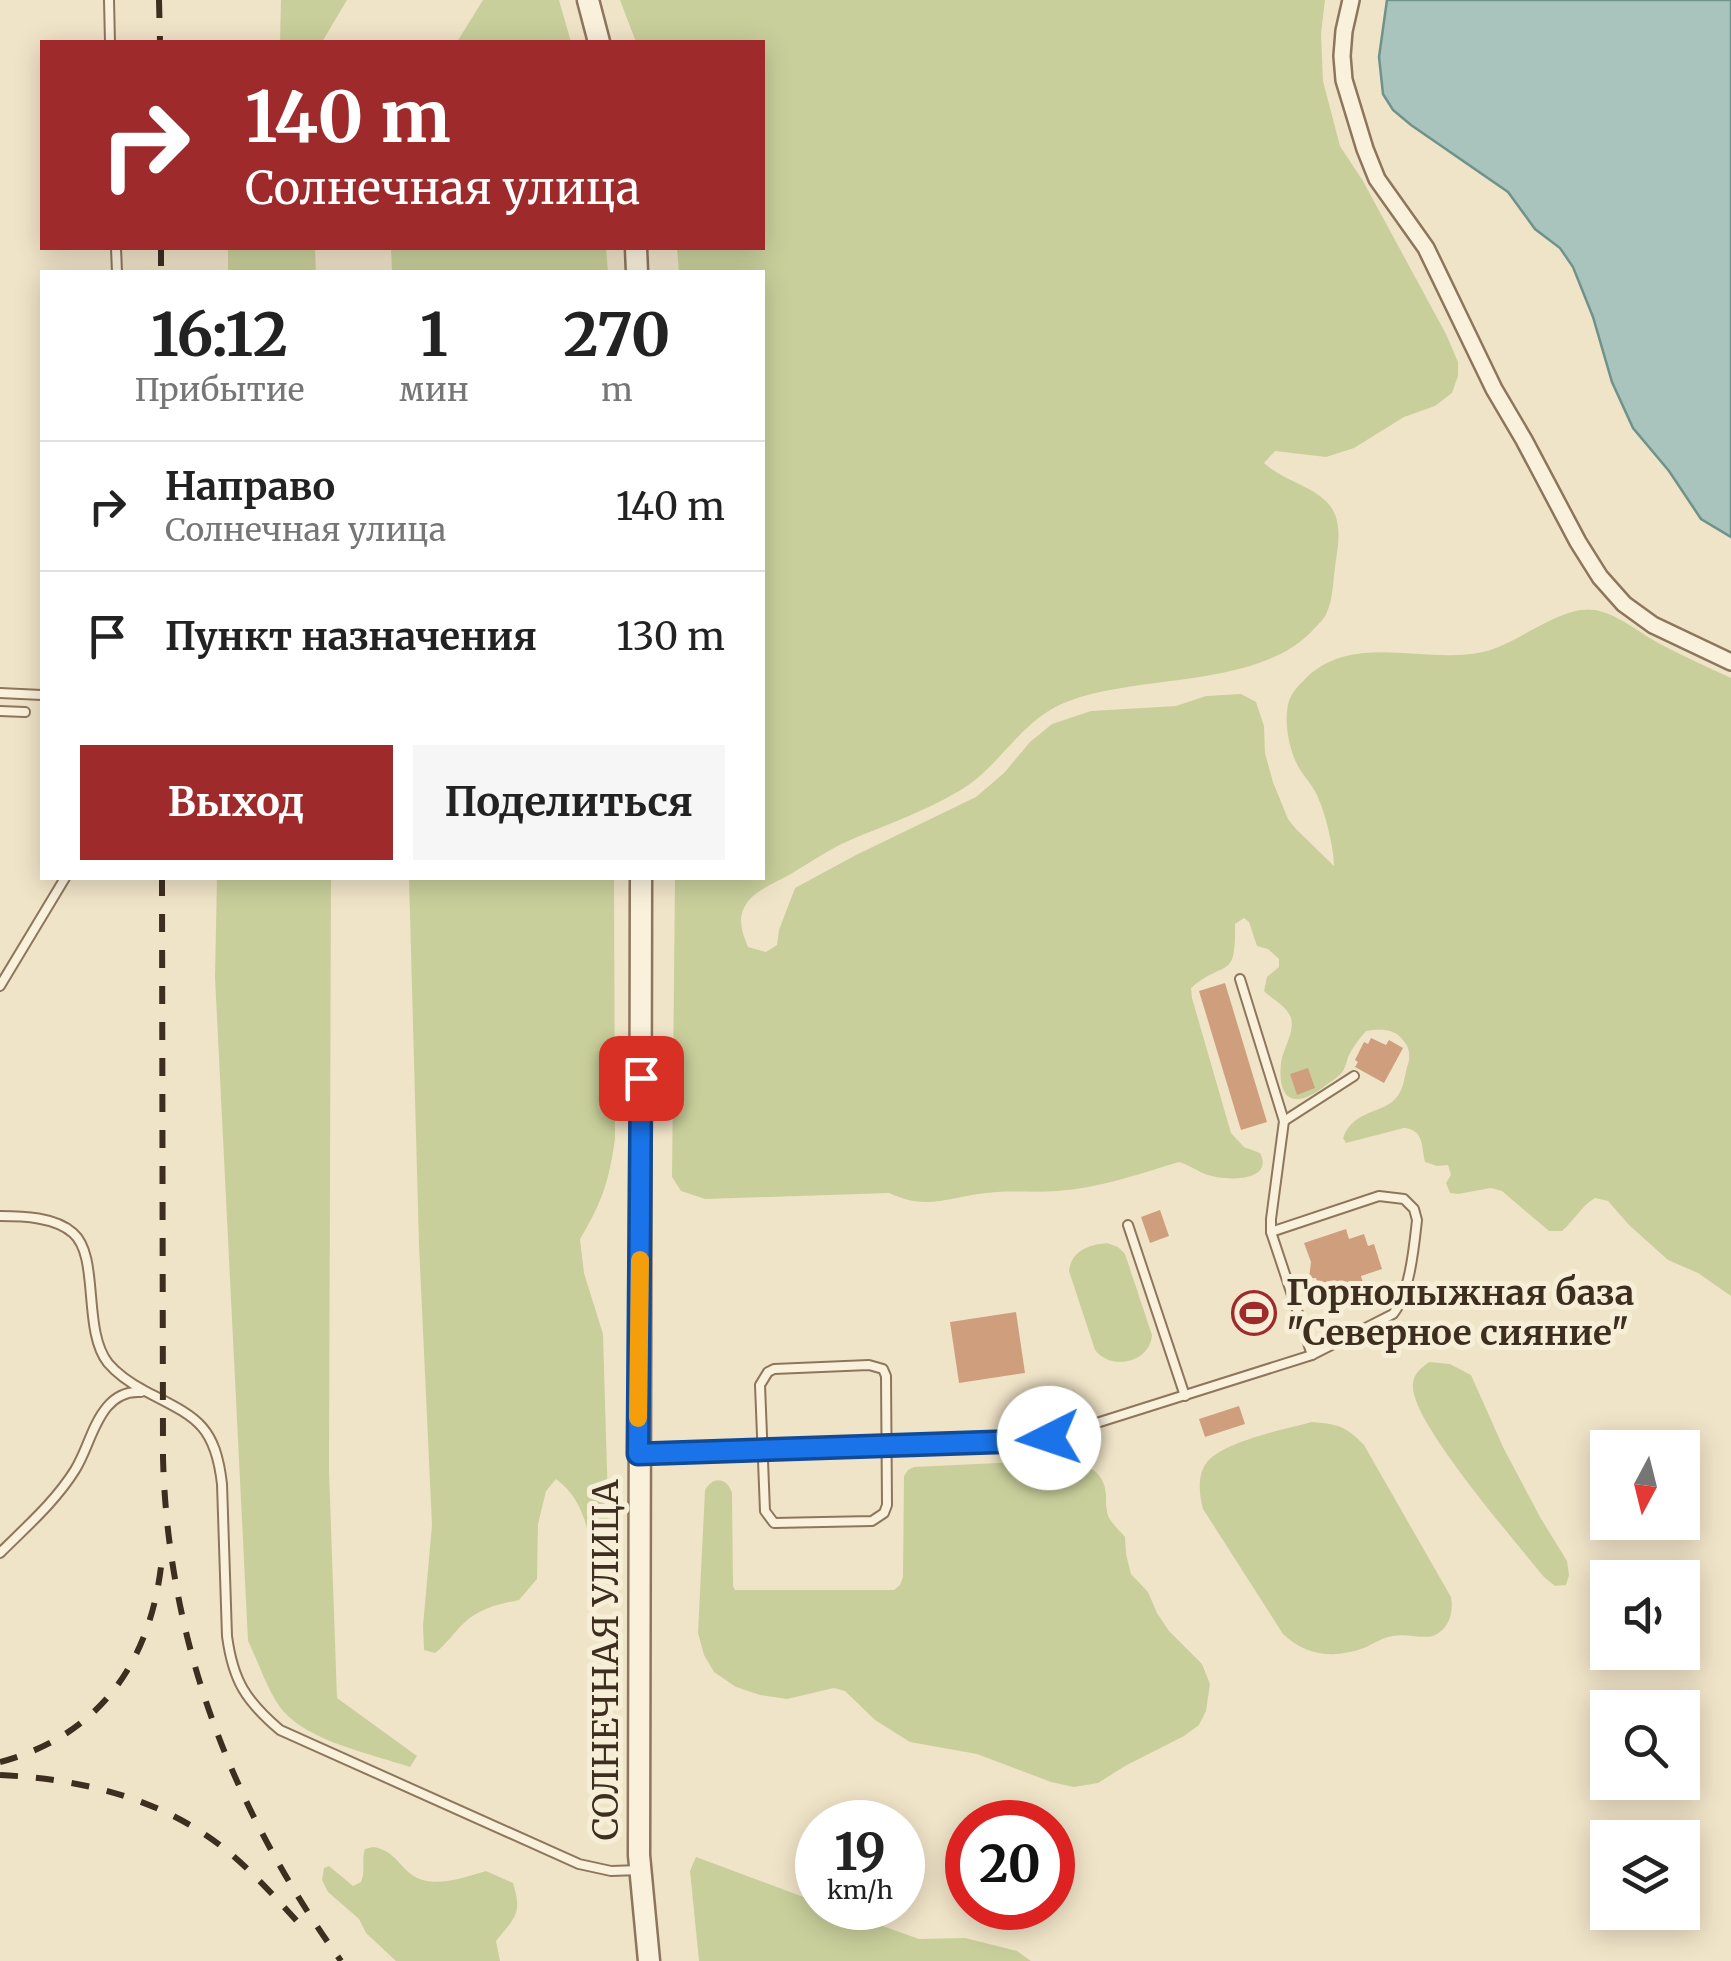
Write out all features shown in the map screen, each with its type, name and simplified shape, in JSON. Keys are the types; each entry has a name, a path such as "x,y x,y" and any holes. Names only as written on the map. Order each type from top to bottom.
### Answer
{"street":[{"path":"588,0 598,40"},
{"path":"1351,0 1344,32 1344,80 1350,108 1377,179 1426,248 1494,388 1578,542 1600,577 1624,604 1652,625 1731,662"},
{"name":"СОЛНЕЧНАЯ УЛИЦА","path":"641,880 640,1870 649,1961"}],"lane":[{"path":"109,0 110,40"},
{"path":"0,692 40,695"},
{"path":"0,711 25,712"},
{"path":"0,986 64,880"},
{"path":"1240,978 1284,1120 1271,1232 1312,1355"},
{"path":"1284,1120 1354,1076"},
{"path":"638,1454 1049,1438 1312,1355 1398,1308 1416,1226 1416,1213 1404,1198 1379,1196 1271,1232"},
{"path":"0,1216 47,1221 77,1235 84,1251 93,1324 101,1351 117,1372 196,1419 209,1436 222,1484 230,1658 244,1694 258,1712 280,1730 580,1864 611,1872 640,1870"},
{"path":"1128,1225 1185,1396"},
{"path":"869,1365 882,1368 886,1376 887,1445 884,1513 872,1521 774,1523 765,1511 762,1450 760,1385 768,1372 869,1365"},
{"path":"0,1552 64,1486 108,1404 130,1391 150,1394"}],"green space":[{"path":"281,0 347,0 323,40 280,40"},
{"path":"483,0 559,0 570,40 458,40"},
{"path":"620,0 1325,0 1321,34 1323,81 1340,146 1446,334 1458,362 1458,376 1452,393 1435,406 1404,417 1354,448 1326,457 1275,451 1264,463 1320,496 1336,517 1339,533 1332,596 1325,617 1290,649 1262,662 1231,671 1098,693 1052,709 959,791 841,845 759,892 743,911 743,934 748,947 766,952 777,945 795,888 976,797 1052,724 1091,711 1176,706 1206,696 1241,694 1256,702 1264,726 1265,753 1288,819 1334,866 1322,807 1295,761 1288,735 1289,701 1307,677 1347,656 1483,652 1568,613 1604,612 1731,678 1731,1296 1698,1273 1668,1260 1608,1201 1595,1198 1562,1231 1549,1231 1502,1191 1491,1188 1450,1193 1446,1183 1451,1175 1448,1165 1425,1162 1420,1139 1410,1129 1346,1143 1343,1138 1355,1120 1389,1104 1401,1090 1409,1060 1407,1045 1390,1031 1366,1031 1339,1075 1305,1098 1291,1098 1282,1086 1281,1076 1291,1018 1264,991 1267,977 1279,967 1279,959 1268,949 1257,946 1244,918 1235,924 1231,962 1191,988 1231,1133 1244,1147 1260,1153 1263,1163 1255,1174 1216,1177 1179,1162 1073,1189 996,1192 927,1202 889,1193 705,1199 681,1191 672,1177 675,880 765,880 765,270 679,270 677,250 765,250 765,40 635,40"},
{"path":"228,250 315,250 316,270 228,270"},
{"path":"391,250 606,250 608,270 392,270"},
{"path":"217,880 331,880 329,1471 337,1698 417,1756 410,1767 342,1746 295,1722 273,1696 248,1641 215,977"},
{"path":"409,880 614,880 615,1139 604,1191 580,1239 584,1273 603,1334 609,1537 604,1553 591,1549 581,1510 556,1479 546,1491 538,1524 537,1579 519,1600 490,1607 471,1617 435,1653 424,1650 423,1626 432,1525 419,1245"},
{"path":"1107,1243 1125,1254 1152,1335 1144,1352 1129,1361 1110,1360 1095,1350 1069,1271 1073,1258 1082,1250"},
{"path":"1429,1362 1450,1364 1471,1375 1504,1449 1567,1561 1566,1585 1555,1586 1544,1577 1468,1483 1430,1427 1413,1387 1415,1376"},
{"path":"1312,1422 1341,1427 1364,1445 1451,1597 1449,1620 1433,1636 1389,1637 1342,1654 1301,1647 1283,1634 1203,1509 1202,1473 1215,1455 1256,1437"},
{"path":"1060,1460 1084,1465 1097,1473 1105,1486 1109,1518 1125,1537 1131,1574 1148,1592 1169,1631 1202,1664 1210,1684 1206,1711 1199,1725 1184,1736 1098,1783 1074,1787 977,1754 910,1742 875,1720 845,1691 834,1688 787,1699 736,1687 714,1672 704,1655 698,1633 705,1490 712,1482 724,1482 732,1493 735,1590 894,1590 903,1577 904,1476 908,1470"},
{"path":"373,1847 388,1852 415,1877 424,1880 456,1880 486,1871 513,1883 517,1909 496,1941 500,1961 396,1961 366,1933 359,1919 328,1892 322,1880 324,1868 329,1866 353,1886 361,1882 365,1849"},
{"path":"696,1857 795,1894 795,1930 894,1930 919,1939 965,1938 1017,1951 1031,1961 699,1961 690,1871"}],"water":[{"path":"1387,0 1731,0 1731,537 1701,519 1669,471 1633,428 1612,382 1573,267 1560,248 1535,229 1508,192 1393,110 1383,94 1379,57"}],"building":[{"path":"1225,983 1267,1122 1241,1130 1199,991"},
{"path":"1371,1038 1386,1045 1389,1040 1403,1048 1384,1083 1355,1067 1364,1042 1368,1044"},
{"path":"1308,1068 1315,1088 1297,1095 1290,1074"},
{"path":"1160,1210 1169,1236 1150,1243 1141,1217"},
{"path":"1346,1229 1349,1239 1364,1234 1368,1246 1374,1244 1382,1269 1361,1276 1364,1286 1323,1299 1316,1278 1309,1278 1311,1262 1304,1243"},
{"path":"1016,1312 1025,1373 959,1383 950,1322"},
{"path":"1239,1406 1245,1424 1205,1437 1199,1419"}],"railway":[{"path":"159,0 160,40"},
{"path":"161,250 161,270"},
{"path":"162,880 163,1458 178,1594 213,1723 239,1785 268,1845 341,1961"},
{"path":"0,1762 36,1750 67,1733 115,1688 147,1629 162,1558"},
{"path":"0,1775 92,1787 179,1819 231,1854 307,1932"}],"slow traffic":[{"path":"638,1418 640,1260"}],"place":[{"name":"Горнолыжная база \"Северное сияние\"","path":"1254,1313"}],"route":[{"path":"641,1078 638,1454 1049,1438"}]}
